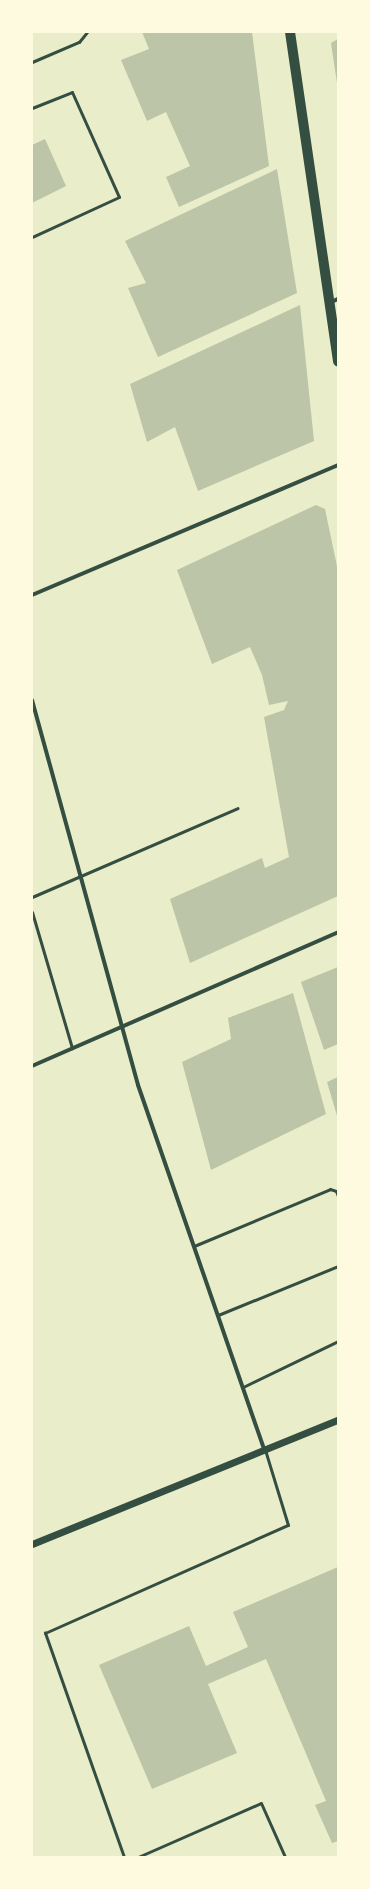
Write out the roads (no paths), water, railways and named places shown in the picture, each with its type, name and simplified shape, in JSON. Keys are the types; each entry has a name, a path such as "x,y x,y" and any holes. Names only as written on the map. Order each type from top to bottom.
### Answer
{"main road":[{"path":"290,32 333,302 338,362"}],"street":[{"path":"32,595 338,464"},
{"path":"32,700 138,1085 264,1448"},
{"path":"32,1066 121,1025 338,932"},
{"path":"32,1544 264,1448 338,1420"}],"lane":[{"path":"32,62 79,42 86,32"},
{"path":"32,108 72,92 119,197 32,237"},
{"path":"32,897 238,808"},
{"path":"32,912 72,1048"},
{"path":"194,1246 330,1190 336,1191 338,1196"},
{"path":"218,1315 338,1266"},
{"path":"243,1387 338,1341"},
{"path":"124,1857 45,1633 288,1525 264,1448"},
{"path":"138,1857 261,1803 285,1857"}]}
